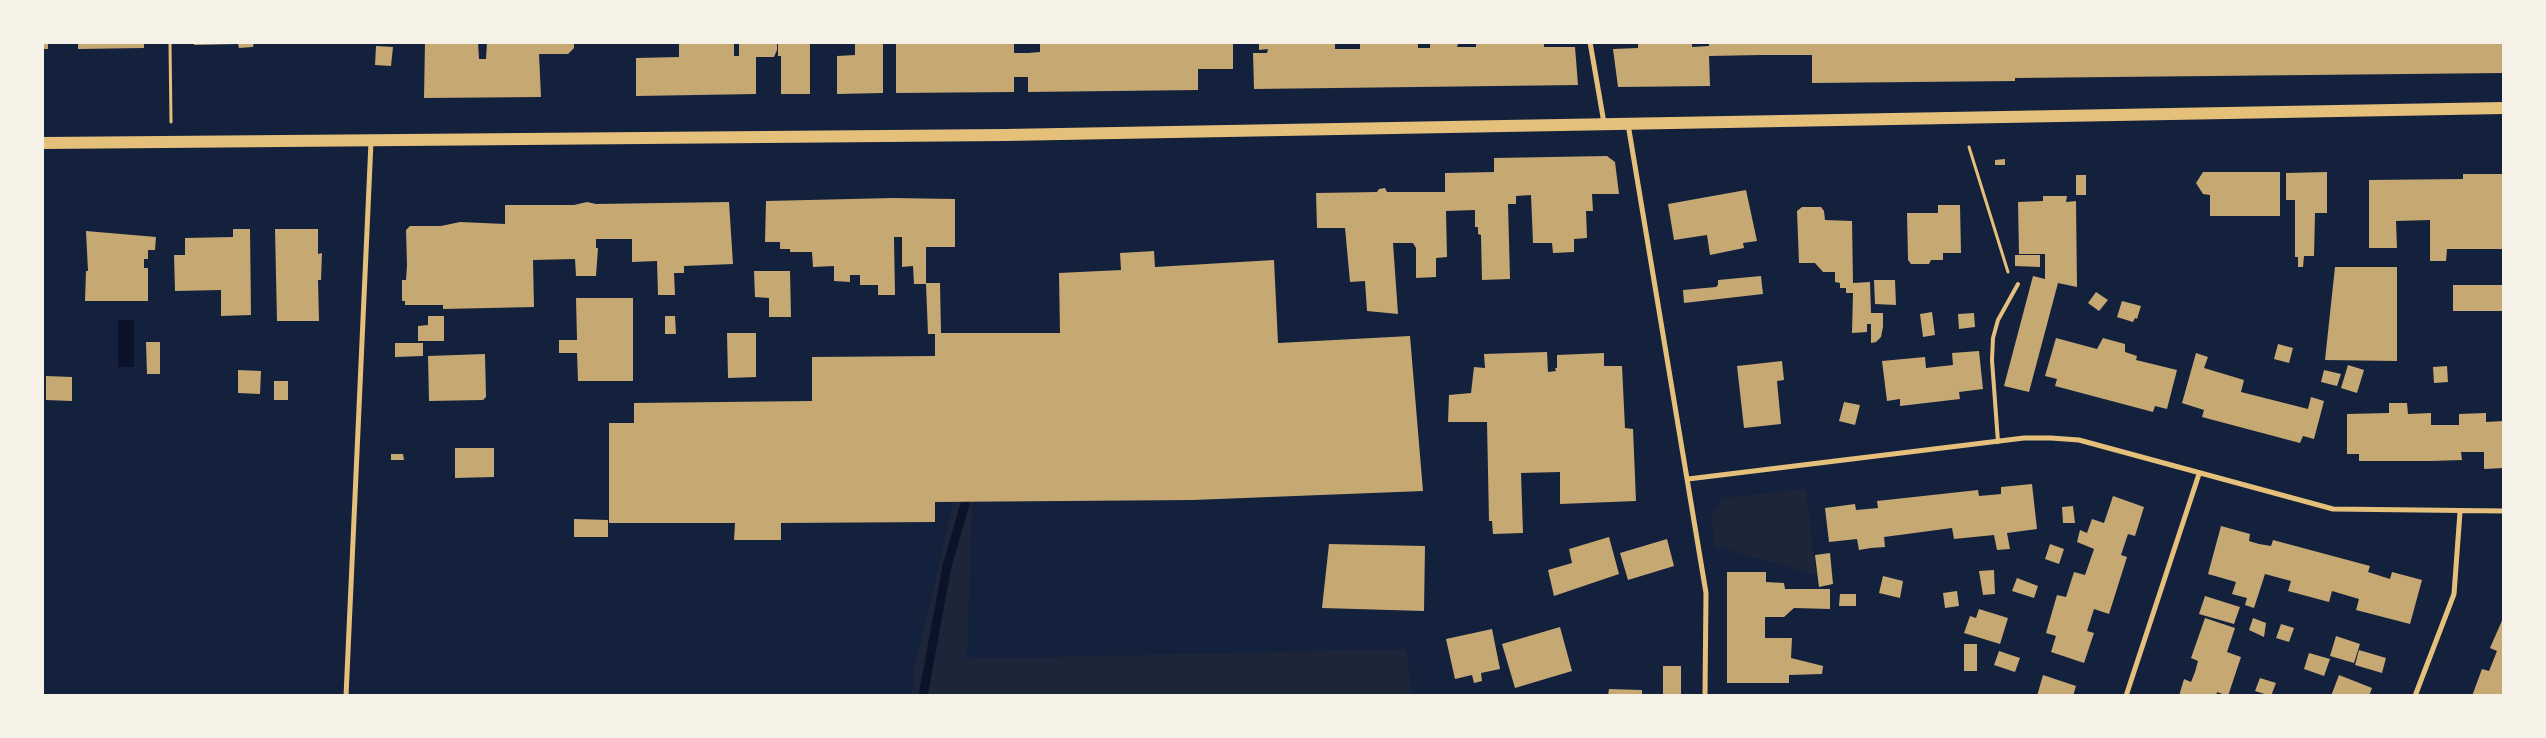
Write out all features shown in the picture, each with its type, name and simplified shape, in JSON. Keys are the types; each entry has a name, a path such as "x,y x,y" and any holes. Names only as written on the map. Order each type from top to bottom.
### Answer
{"main road":[{"path":"42,142 1015,134 1628,123 2001,119 2504,108"}],"street":[{"path":"1590,42 1604,124"},
{"path":"1628,123 1706,593 1705,696"},
{"path":"346,696 371,139"},
{"path":"1688,479 1998,442 2051,438 2079,440 2198,474 2333,509 2460,512 2504,511"},
{"path":"2126,696 2198,474"},
{"path":"2415,696 2454,594 2460,512"}],"lane":[{"path":"1998,442 1993,338 1998,320 2018,284"}],"path":[{"path":"170,42 172,141"},
{"path":"1969,147 2009,275 2018,284"}],"shaded area":[{"path":"118,320 134,320 134,367 118,367"},
{"path":"1806,489 1816,575 1714,546 1712,516 1722,498"},
{"path":"954,502 972,502 967,659 1406,649 1412,695 912,695 915,664"}],"building":[{"path":"42,42 48,42 48,49 42,49"},
{"path":"78,42 144,42 144,48 78,49"},
{"path":"194,42 254,42 253,47 239,48 238,44 194,45"},
{"path":"425,42 478,42 479,59 486,59 487,42 574,42 574,48 568,54 539,54 541,97 424,98"},
{"path":"679,42 734,42 734,56 739,56 739,42 777,42 777,50 774,57 756,57 756,94 636,96 636,58 679,57"},
{"path":"778,42 810,42 810,94 781,94 781,56 778,56"},
{"path":"855,42 883,42 883,93 837,94 837,56 855,55"},
{"path":"896,42 1014,42 1014,53 1028,53 1040,52 1040,42 1233,42 1233,69 1198,69 1198,90 1028,92 1028,77 1014,77 1014,92 896,93"},
{"path":"1259,42 1335,42 1335,49 1360,49 1360,42 1418,42 1418,48 1430,48 1430,42 1464,42 1458,44 1457,47 1476,47 1476,42 1544,42 1544,47 1575,47 1578,85 1254,89 1253,53 1267,53 1268,49 1259,50"},
{"path":"1638,42 1692,42 1692,47 1709,46 1709,42 2504,42 2504,73 2015,78 2015,81 1812,83 1812,55 1761,55 1709,56 1710,86 1618,87 1613,49 1638,48"},
{"path":"376,46 393,47 391,66 375,65"},
{"path":"1607,156 1615,162 1619,194 1592,194 1593,211 1586,211 1587,238 1574,239 1574,252 1553,253 1552,243 1533,243 1531,195 1516,196 1516,204 1508,204 1510,279 1482,280 1481,235 1478,234 1478,227 1475,227 1475,210 1446,211 1447,257 1436,258 1436,277 1416,278 1416,248 1413,243 1393,243 1398,314 1367,311 1365,281 1350,282 1345,228 1317,228 1316,193 1377,192 1379,189 1385,188 1387,192 1445,192 1445,173 1494,172 1494,158"},
{"path":"2005,159 2005,165 1995,165 1995,160"},
{"path":"2203,172 2280,172 2280,216 2210,216 2210,195 2203,194 2196,183"},
{"path":"2327,172 2327,213 2315,213 2314,256 2304,256 2303,267 2298,267 2298,257 2295,257 2295,200 2286,200 2286,173"},
{"path":"2463,174 2504,174 2504,249 2447,249 2446,261 2430,261 2430,220 2396,221 2397,248 2369,248 2369,180 2463,179"},
{"path":"2076,175 2086,175 2086,195 2076,195"},
{"path":"1746,190 1757,241 1743,243 1744,248 1710,255 1707,235 1674,240 1668,204"},
{"path":"2043,196 2067,196 2066,202 2076,201 2077,287 2058,283 2029,392 2004,386 2033,276 2045,279 2045,254 2019,254 2018,202 2043,201"},
{"path":"893,198 955,199 955,247 926,247 926,283 940,283 941,333 1060,333 1059,273 1121,270 1120,253 1154,251 1155,267 1274,260 1278,343 1410,336 1423,491 1193,500 935,502 935,522 781,523 781,540 734,540 735,523 609,523 609,423 634,423 634,403 812,401 812,357 935,356 935,334 928,334 926,284 914,284 913,266 902,267 902,237 894,237 895,295 878,295 878,285 860,285 860,275 850,275 850,282 834,281 834,266 813,267 812,252 790,252 790,249 780,249 780,242 765,242 766,201"},
{"path":"587,202 596,204 729,202 733,264 684,266 684,273 674,273 675,295 658,295 657,261 632,262 632,239 596,239 596,248 598,248 596,276 576,276 575,259 533,260 534,307 443,309 443,305 405,305 405,301 402,301 402,280 406,280 407,265 406,230 410,226 441,226 460,222 505,224 505,205 574,205"},
{"path":"1938,205 1960,205 1961,253 1943,253 1943,260 1931,260 1929,264 1911,264 1908,260 1907,213 1938,213"},
{"path":"1802,207 1821,207 1824,211 1825,220 1852,221 1853,283 1870,282 1871,313 1883,313 1881,337 1876,342 1871,343 1871,324 1867,324 1867,332 1852,333 1853,293 1846,293 1846,288 1840,288 1840,283 1835,282 1835,272 1823,272 1815,263 1799,263 1797,211"},
{"path":"233,229 250,229 251,315 221,316 221,290 175,291 174,255 185,255 185,238 233,237"},
{"path":"275,229 318,229 318,254 322,253 321,280 318,280 319,321 277,321"},
{"path":"86,231 156,237 155,250 148,250 148,259 144,259 144,268 148,268 148,301 85,301 86,271 88,271"},
{"path":"2015,255 2040,255 2040,267 2015,266"},
{"path":"2335,267 2397,267 2397,361 2325,360"},
{"path":"754,271 790,271 791,317 769,317 769,298 755,297"},
{"path":"1761,276 1763,294 1684,303 1683,290 1716,287 1718,280"},
{"path":"1874,280 1895,280 1896,305 1875,304"},
{"path":"2453,285 2504,285 2504,311 2453,311"},
{"path":"2096,292 2108,300 2099,311 2088,303"},
{"path":"576,298 633,298 633,381 578,381 577,353 559,353 559,340 577,340"},
{"path":"2122,301 2141,306 2137,319 2135,318 2133,322 2117,317"},
{"path":"1932,312 1935,335 1923,337 1920,314"},
{"path":"1974,313 1975,327 1959,329 1958,314"},
{"path":"428,316 444,316 444,341 418,341 418,326 428,325"},
{"path":"665,316 675,316 676,334 665,334"},
{"path":"727,333 756,333 756,377 728,378"},
{"path":"2056,338 2097,349 2103,338 2125,344 2125,352 2137,356 2136,360 2177,370 2167,409 2155,406 2153,412 2055,386 2057,379 2045,376"},
{"path":"146,342 160,342 160,374 147,374"},
{"path":"395,343 423,343 423,356 395,357"},
{"path":"2278,344 2293,348 2289,363 2274,359"},
{"path":"1979,351 1983,389 1959,392 1960,399 1900,406 1900,399 1887,401 1882,361 1925,357 1926,368 1953,365 1952,353"},
{"path":"1547,352 1548,372 1556,371 1557,355 1604,353 1604,366 1622,366 1625,428 1633,429 1636,501 1560,504 1560,472 1521,473 1523,533 1493,534 1492,521 1489,521 1487,422 1448,422 1449,395 1471,393 1474,367 1485,368 1484,354"},
{"path":"2196,353 2208,357 2204,368 2244,380 2241,392 2308,409 2311,397 2324,401 2314,439 2303,436 2300,443 2202,417 2204,410 2182,403"},
{"path":"485,354 486,397 483,400 429,401 428,356"},
{"path":"1782,361 1784,380 1777,381 1781,424 1744,428 1737,366"},
{"path":"2348,365 2364,370 2357,393 2341,388"},
{"path":"2447,366 2448,382 2434,383 2433,367"},
{"path":"238,370 261,371 260,394 238,393"},
{"path":"2324,370 2341,374 2337,386 2321,382"},
{"path":"46,376 72,377 72,401 46,400"},
{"path":"274,381 288,381 288,400 274,400"},
{"path":"1844,402 1860,405 1855,425 1839,421"},
{"path":"2389,403 2407,403 2408,414 2431,413 2431,425 2459,425 2459,414 2486,413 2486,422 2504,421 2504,468 2484,469 2484,452 2461,452 2462,460 2431,461 2359,461 2359,454 2347,454 2347,414 2389,413"},
{"path":"455,448 494,448 494,477 455,478"},
{"path":"391,454 403,454 404,460 391,460"},
{"path":"2032,484 2037,529 2007,533 2010,549 1997,550 1994,535 1954,539 1952,528 1884,537 1885,547 1859,550 1857,539 1829,542 1825,508 1855,504 1856,510 1878,508 1877,501 1978,490 1979,496 2001,494 2001,487"},
{"path":"2113,496 2144,507 2135,536 2128,534 2121,555 2127,557 2109,614 2094,609 2087,631 2094,633 2084,663 2051,652 2056,636 2046,633 2057,595 2066,597 2074,572 2085,575 2094,549 2077,542 2080,530 2087,533 2092,519 2104,523"},
{"path":"2073,506 2075,523 2063,523 2062,507"},
{"path":"574,519 608,520 608,537 574,537"},
{"path":"2221,526 2250,534 2249,541 2259,544 2271,546 2273,540 2370,566 2368,572 2390,579 2392,572 2422,580 2410,624 2356,610 2359,599 2332,591 2329,602 2288,591 2291,581 2265,574 2254,608 2245,605 2247,598 2232,594 2236,582 2208,574"},
{"path":"1609,537 1619,574 1554,596 1548,570 1572,563 1569,549"},
{"path":"1667,539 1674,566 1628,580 1620,553"},
{"path":"1329,544 1425,546 1424,611 1322,608"},
{"path":"2050,544 2064,549 2059,564 2045,559"},
{"path":"1830,553 1833,584 1819,587 1815,555"},
{"path":"1994,570 1995,594 1983,595 1979,571"},
{"path":"1727,572 1766,572 1766,582 1784,583 1785,589 1830,589 1830,609 1794,608 1784,617 1765,617 1765,638 1792,638 1791,658 1823,666 1822,674 1789,675 1789,683 1727,683"},
{"path":"1883,576 1903,581 1900,598 1879,593"},
{"path":"2017,578 2038,586 2034,598 2012,591"},
{"path":"1957,591 1959,606 1945,608 1943,593"},
{"path":"1840,594 1856,594 1856,606 1839,606"},
{"path":"2205,596 2240,607 2234,624 2199,614"},
{"path":"1979,609 2008,618 2000,644 1964,633 1970,616 1976,618"},
{"path":"2504,616 2504,696 2472,696 2482,669 2489,671 2497,651 2490,648"},
{"path":"2205,618 2235,628 2227,652 2241,657 2228,696 2217,692 2216,696 2179,696 2184,679 2191,682 2195,672 2198,661 2191,658"},
{"path":"2253,618 2266,623 2264,637 2249,630"},
{"path":"2281,624 2294,628 2289,642 2276,638"},
{"path":"1560,627 1572,671 1515,688 1502,644"},
{"path":"1492,629 1500,669 1481,673 1482,681 1474,683 1472,675 1455,679 1446,639"},
{"path":"2336,636 2360,644 2354,663 2330,656"},
{"path":"1964,644 1977,644 1977,671 1964,671"},
{"path":"2359,650 2386,658 2382,673 2355,665"},
{"path":"1999,651 2020,658 2015,672 1994,665"},
{"path":"2309,653 2330,659 2324,676 2304,669"},
{"path":"1663,666 1681,666 1681,696 1663,696"},
{"path":"2043,675 2076,686 2073,696 2037,696"},
{"path":"2339,675 2372,688 2369,696 2331,696"},
{"path":"2260,678 2276,683 2271,696 2255,691"},
{"path":"1609,689 1642,690 1642,696 1608,696"}],"waterway":[{"path":"923,696 947,566 965,504"}]}
